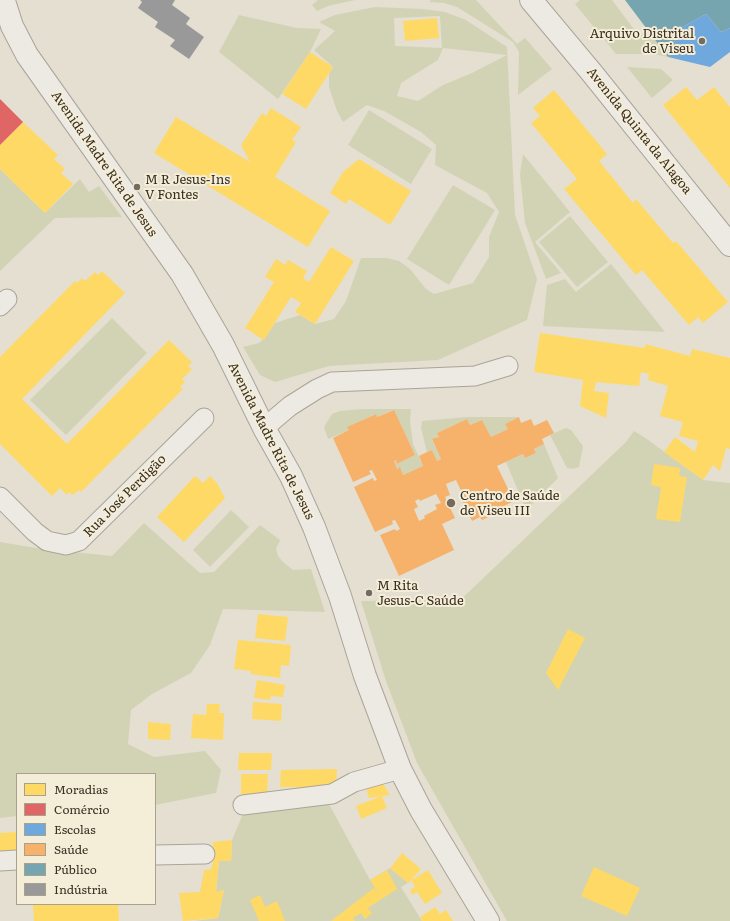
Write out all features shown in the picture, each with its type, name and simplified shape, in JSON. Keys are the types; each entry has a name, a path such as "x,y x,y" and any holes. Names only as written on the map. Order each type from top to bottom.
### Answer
{"street":[{"name":"Avenida Quinta da Alagoa","path":"531,0 592,73 730,245"},
{"name":"Avenida Madre Rita de Jesus","path":"3,3 12,26 27,55 182,274 223,345 264,428 291,476 314,527 340,596 365,676 400,769 421,810 488,921"},
{"name":"Avenida Madre Rita de Jesus","path":"0,32 27,55"},
{"path":"264,428 290,406 317,388 332,382 475,376 508,366"},
{"name":"Rua José Perdigão","path":"0,497 35,532 53,543 66,545 79,541 204,418"},
{"path":"243,805 332,794 354,782 400,769"},
{"path":"156,855 205,854"},
{"path":"0,861 16,860"}],"green space":[{"path":"318,0 355,0 328,6 317,11 312,5"},
{"path":"431,0 476,0 517,44 525,38 552,69 518,95 519,52 513,42 457,7 444,3 429,2"},
{"path":"580,0 612,0 639,36 648,30 668,57 653,54 616,54 575,4"},
{"path":"375,7 423,9 445,12 466,20 507,47 515,215 537,279 527,320 438,360 329,366 275,382 260,375 243,347 259,343 267,335 275,323 300,315 315,324 334,319 346,301 361,258 387,258 399,261 410,269 426,289 434,294 473,283 489,257 489,237 499,212 487,193 435,165 436,145 421,132 384,111 367,105 343,122 337,111 329,87 329,74 333,67 314,50 335,31 319,22 335,15","holes":["440,16 442,48 395,46 394,18","443,48 507,55 472,73 443,85 418,101 397,96 401,83 438,60"]},
{"path":"239,15 297,28 321,29 310,52 278,99 219,52"},
{"path":"627,67 661,69 673,80 652,98"},
{"path":"369,110 432,149 411,184 348,145"},
{"path":"523,154 570,212 535,242 561,273 546,279 525,223 520,174"},
{"path":"0,169 45,213 80,179 89,192 99,186 122,217 55,218 0,271"},
{"path":"453,185 495,210 449,285 407,259"},
{"path":"570,216 608,262 577,287 539,242"},
{"path":"611,264 665,332 543,326 547,285 565,279 576,292"},
{"path":"112,318 147,353 66,435 30,400"},
{"path":"363,409 411,409 410,421 413,444 423,466 403,475 400,468 397,469 394,461 396,460 397,464 415,455 393,410 377,417 375,414 348,427 349,430 328,439 324,427 332,414 340,411"},
{"path":"467,417 519,417 505,424 508,429 491,437 482,420 470,425 467,419 437,433 439,437 432,440 441,459 437,461 432,450 427,452 421,428 422,421"},
{"path":"566,428 571,430 583,446 579,467 572,469 567,468 550,435"},
{"path":"634,431 703,480 730,483 730,921 507,921 417,763 386,681 361,601 435,600 454,606 626,442"},
{"path":"544,444 558,478 530,506 525,507 506,462 523,454 525,458 536,453 534,449"},
{"path":"231,510 249,527 210,567 193,550"},
{"path":"144,523 200,573 214,572 260,525 280,540 276,549 278,556 283,562 293,570 311,569 325,612 223,609 210,645 191,673 152,694 131,710 128,744 154,757 205,751 221,770 216,793 156,805 156,773 16,773 16,816 0,818 0,542 36,548 112,556"},
{"path":"329,804 370,880 390,868 408,883 401,887 422,921 194,921 218,918 224,890 216,892 219,861 231,861 232,840 245,809"}],"building: Moradias":[{"path":"437,18 439,38 405,41 403,21"},
{"path":"310,52 333,67 306,109 282,94"},
{"path":"686,87 697,100 714,87 730,107 730,188 663,105"},
{"path":"554,90 607,154 599,161 633,203 636,199 673,243 676,241 728,302 703,323 698,317 689,325 642,270 636,275 564,189 577,179 531,123 540,116 533,108"},
{"path":"271,108 301,127 292,140 296,142 275,177 330,211 308,247 154,153 176,117 250,162 241,145 262,113 266,116"},
{"path":"23,122 58,155 54,159 65,169 61,173 73,184 45,213 0,169 0,145"},
{"path":"359,159 411,191 390,225 349,199 346,204 330,193 343,172"},
{"path":"331,247 354,261 315,324 295,312 301,303 291,297 264,340 245,328 274,282 265,277 276,259 285,265 288,260 307,271 303,278 309,282"},
{"path":"102,271 125,293 22,399 67,444 169,340 192,362 188,366 192,369 182,379 185,382 180,387 183,389 81,492 79,490 73,495 69,492 67,495 60,488 52,496 0,444 0,357 75,281 77,283 82,278 85,281 95,272 98,275"},
{"path":"540,333 645,348 645,344 690,356 692,349 730,358 730,449 726,448 720,471 713,465 703,480 664,452 675,437 695,452 698,441 679,436 683,422 660,416 668,386 648,380 649,374 641,372 639,386 596,382 594,391 609,393 606,418 580,406 583,380 534,372"},
{"path":"654,464 680,468 679,476 687,477 680,522 656,519 661,487 651,485"},
{"path":"195,476 203,483 210,476 217,483 225,498 184,542 157,517"},
{"path":"258,614 288,617 285,641 255,638"},
{"path":"568,629 585,638 558,690 546,673"},
{"path":"238,640 291,645 289,666 281,665 280,678 251,674 251,671 234,669"},
{"path":"257,680 285,685 283,697 271,696 270,700 254,698"},
{"path":"253,702 282,704 281,721 252,719"},
{"path":"207,704 220,704 219,713 224,713 223,740 191,738 193,714 206,715"},
{"path":"148,722 171,724 170,740 148,739"},
{"path":"239,753 272,753 271,770 238,770"},
{"path":"337,769 336,788 280,787 281,770"},
{"path":"241,774 268,774 267,797 241,797"},
{"path":"382,782 390,795 369,798 366,788"},
{"path":"382,796 387,808 361,819 356,806"},
{"path":"16,832 16,854 0,855 0,833"},
{"path":"232,840 231,861 219,861 216,892 224,890 218,918 183,921 179,893 200,892 204,870 211,869 213,862 213,842"},
{"path":"402,853 421,869 408,883 390,868"},
{"path":"594,867 640,888 627,916 581,896"},
{"path":"387,870 397,889 368,908 372,913 365,919 361,913 353,918 355,921 331,921 374,888 380,896 370,880"},
{"path":"428,870 442,893 425,904 417,892 412,895 410,890 415,887 411,880"},
{"path":"260,895 265,907 277,901 285,921 259,921 250,900"},
{"path":"33,905 118,905 119,921 34,921"},
{"path":"435,907 440,914 446,910 453,921 422,921 420,917"}],"building: Comércio":[{"path":"0,99 23,122 0,145"}],"building: Escolas":[{"name":"Arquivo Distrital de Viseu","path":"706,14 721,32 730,28 730,52 710,67 668,57 679,49 670,34"}],"building: Saúde":[{"path":"394,410 415,455 397,464 396,460 394,461 397,469 400,467 403,475 423,466 419,456 427,452 432,450 437,461 441,459 432,439 439,437 437,433 467,419 470,425 482,420 491,437 508,429 505,424 519,417 521,423 531,419 534,426 547,420 554,433 542,439 544,444 534,449 536,453 525,458 523,454 497,466 514,501 504,506 506,509 482,520 480,517 472,521 461,498 464,497 456,480 446,484 450,495 445,497 455,518 442,524 454,550 399,576 380,535 395,529 396,531 400,529 395,520 392,521 393,524 375,532 354,487 373,478 374,481 377,480 372,470 369,471 371,474 353,482 333,438 349,430 347,427 376,414 377,417","holes":["436,494 441,503 435,505 437,509 424,516 425,518 419,521 414,509 418,507 415,501 419,499 420,501"]}],"building: Público":[{"path":"625,0 730,0 730,28 721,32 706,14 670,34 679,49 668,57"}],"building: Indústria":[{"path":"140,0 175,0 172,5 190,18 186,24 204,37 189,59 170,46 175,40 155,27 158,22 138,8 142,2"}],"place":[{"name":"Arquivo Distrital de Viseu","path":"702,41"},
{"name":"M R Jesus-Ins V Fontes","path":"137,187"},
{"name":"Centro de Saúde de Viseu III","path":"451,503"},
{"name":"M Rita Jesus-C Saúde","path":"369,593"}]}
